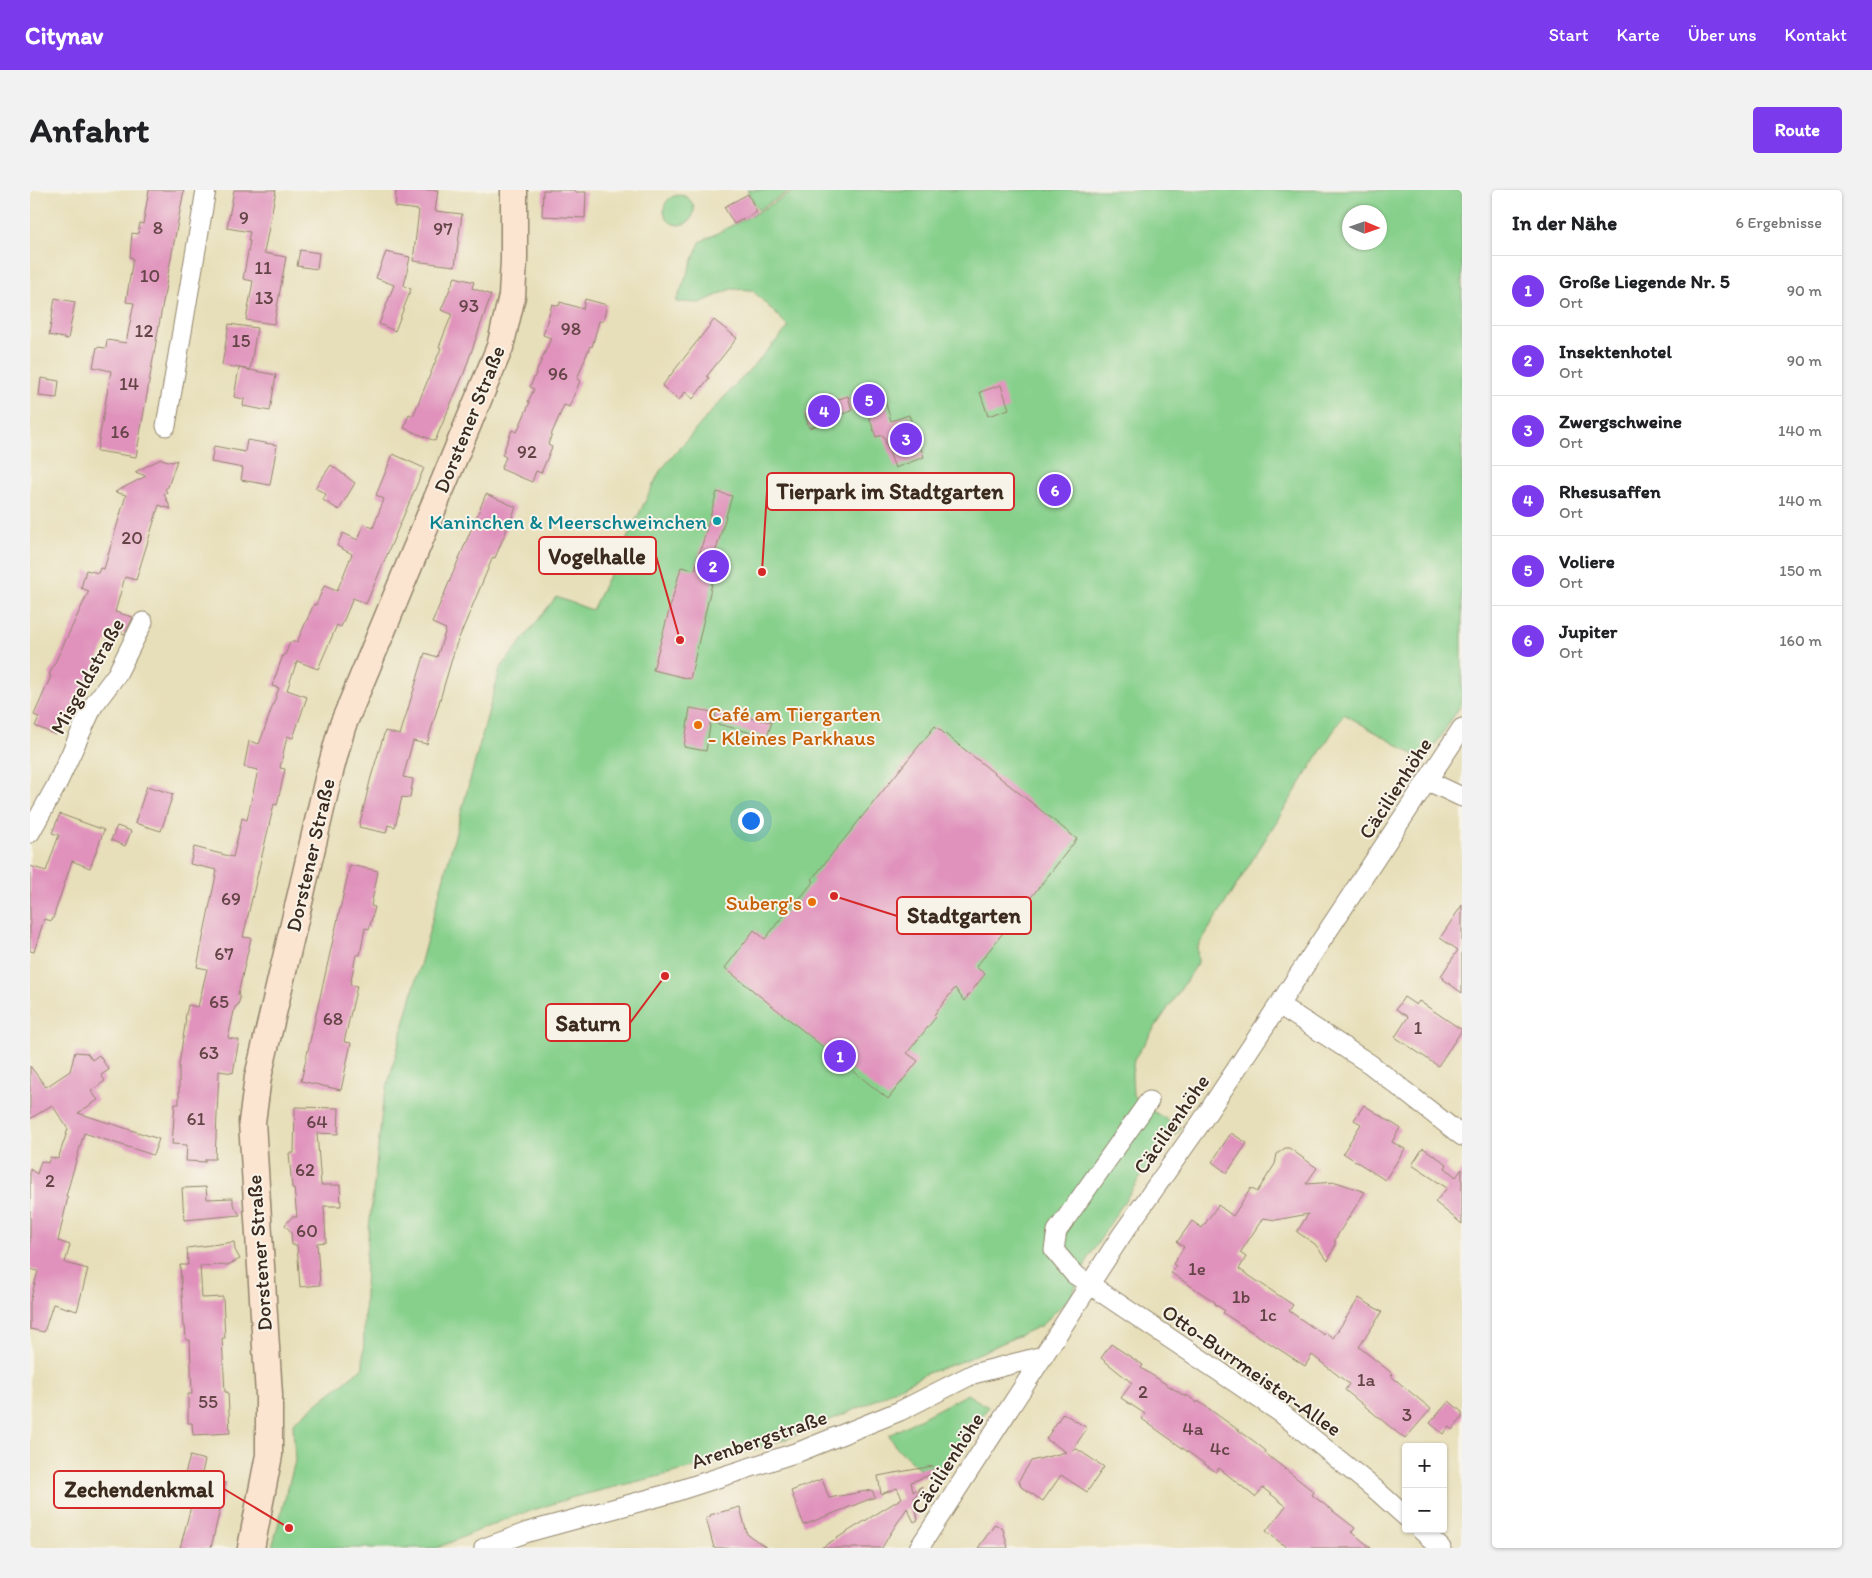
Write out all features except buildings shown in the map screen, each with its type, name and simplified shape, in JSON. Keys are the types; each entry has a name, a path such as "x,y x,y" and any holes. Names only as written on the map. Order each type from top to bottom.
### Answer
{"main road":[{"name":"Dorstener Straße","path":"251,1548 269,1455 269,1395 252,1122 258,1077 328,778 342,727 500,347 512,296 514,190"}],"street":[{"path":"166,426 206,190"},
{"name":"Misgeldstraße","path":"30,833 56,786 92,706 117,674 143,622"},
{"name":"Cäcilienhöhe","path":"919,1548 1121,1236 1198,1127 1462,728"},
{"path":"1428,781 1462,796"},
{"path":"1279,1005 1370,1064 1462,1136"},
{"name":"Otto-Burrmeister-Allee","path":"1150,1101 1057,1231 1054,1250 1074,1274 1281,1413 1402,1513"},
{"name":"Arenbergstraße","path":"484,1548 528,1532 668,1494 801,1451 900,1411 973,1374 1043,1356"},
{"path":"1424,1533 1441,1548"}],"green space":[{"path":"747,190 792,190 758,210"},
{"path":"796,190 1462,190 1462,703 1425,761 1344,714 1197,948 1198,963 1134,1059 1132,1074 1133,1095 1146,1107 1181,1128 1154,1158 1129,1194 1089,1257 1072,1295 1042,1325 965,1360 925,1374 863,1406 783,1440 705,1465 574,1497 508,1518 437,1548 272,1548 295,1461 293,1423 363,1367 366,1256 383,1102 500,669 556,597 592,610 660,471 716,406 789,327 752,290 731,289 700,303 676,302 700,242"},
{"path":"679,195 690,199 694,210 690,221 679,225 668,221 664,210 668,199"},
{"path":"967,1394 988,1407 937,1485 895,1446 889,1435"}],"place":[{"name":"Voliere","path":"869,400"},
{"name":"Rhesusaffen","path":"824,411"},
{"name":"Zwergschweine","path":"906,439"},
{"name":"Jupiter","path":"1055,490"},
{"name":"Kaninchen & Meerschweinchen","path":"717,521"},
{"name":"Insektenhotel","path":"713,566"},
{"name":"Tierpark im Stadtgarten","path":"762,572"},
{"name":"Vogelhalle","path":"680,640"},
{"name":"Café am Tiergarten - Kleines Parkhaus","path":"698,725"},
{"name":"Stadtgarten","path":"834,896"},
{"name":"Suberg's","path":"812,902"},
{"name":"Saturn","path":"665,976"},
{"name":"Große Liegende Nr. 5","path":"840,1056"},
{"name":"Zechendenkmal","path":"289,1528"}]}
